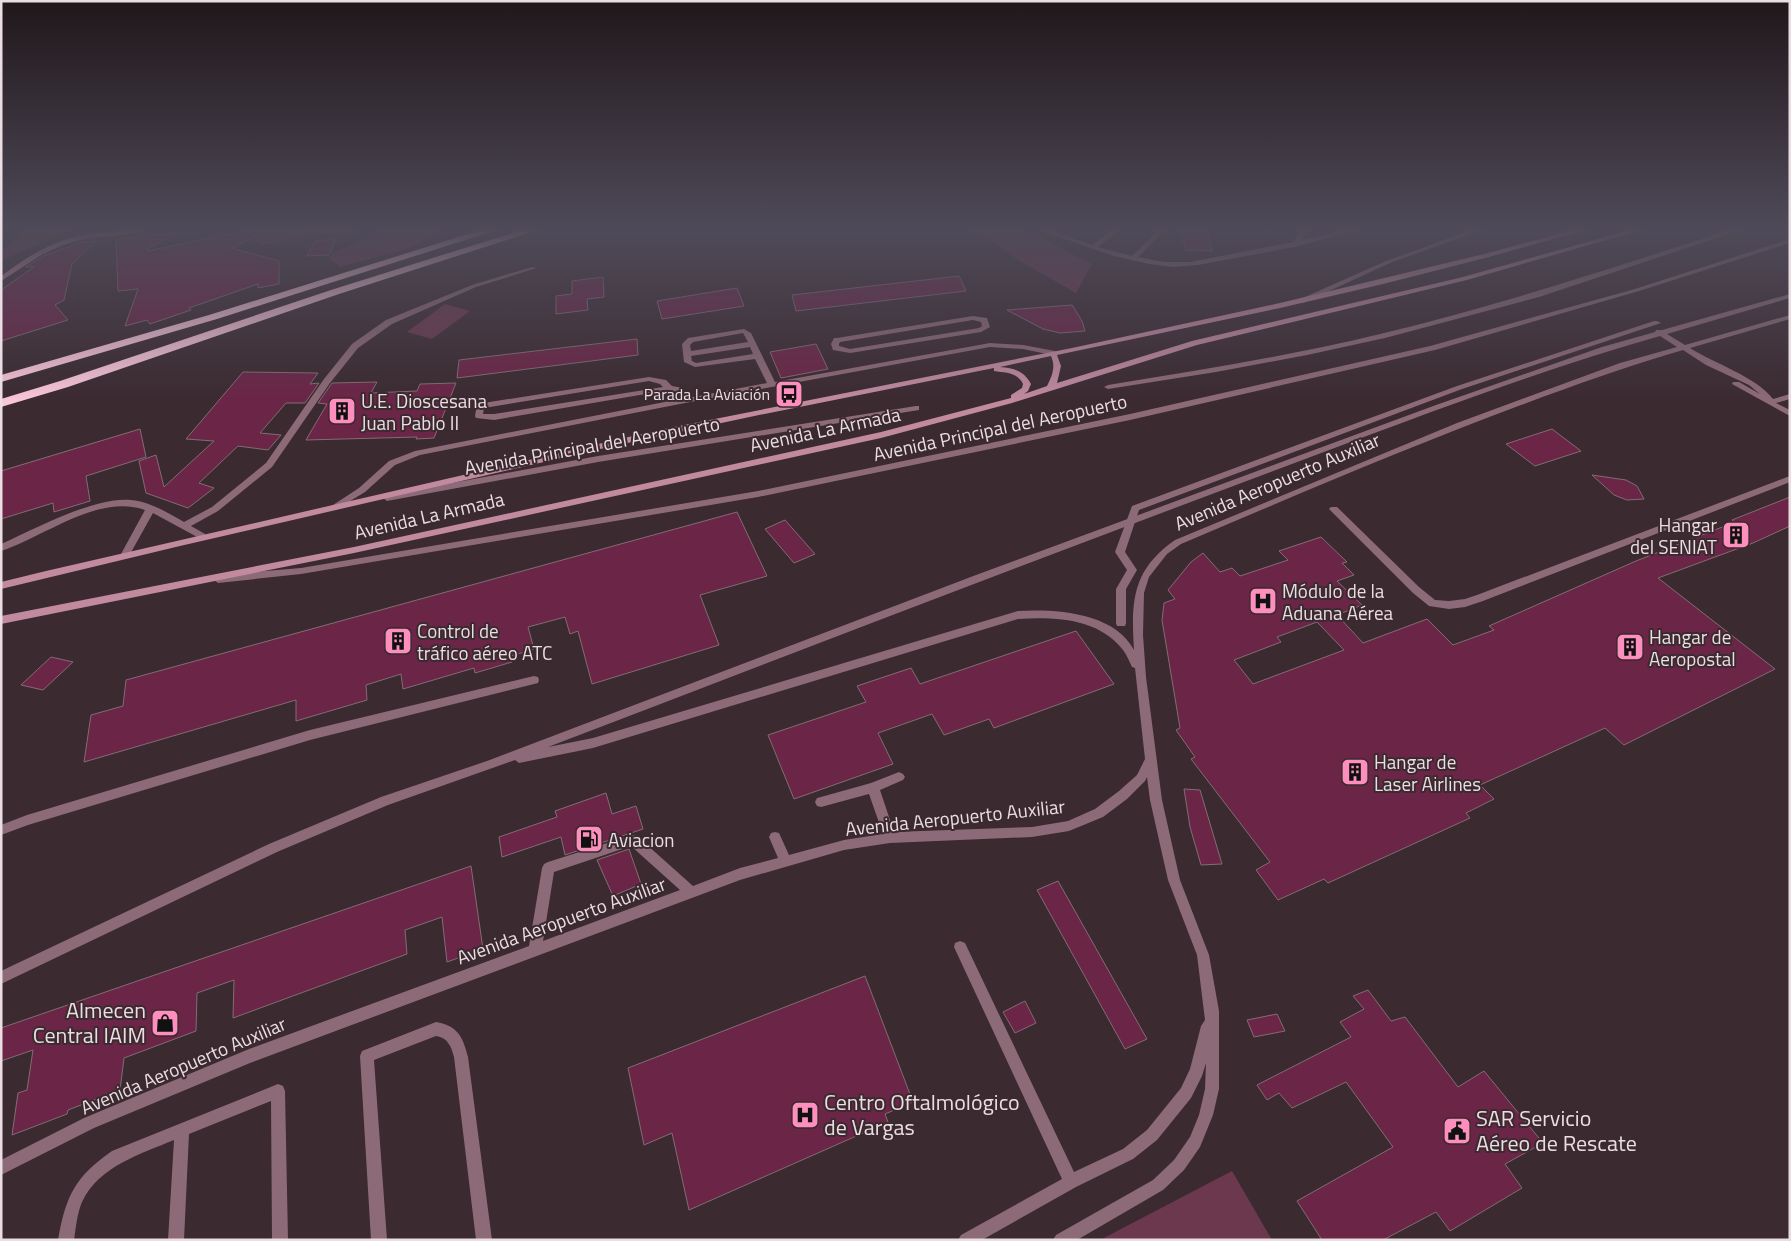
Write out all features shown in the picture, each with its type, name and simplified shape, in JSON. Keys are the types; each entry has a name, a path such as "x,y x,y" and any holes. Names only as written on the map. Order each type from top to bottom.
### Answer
{"highway":[{"path":"1,379 313,286"},
{"path":"1,403 64,384 355,286"}],"main road":[{"name":"Avenida La Armada","path":"1,586 202,536 754,413 977,369 1363,286"},
{"name":"Avenida La Armada","path":"1,620 354,550 881,436 1010,401 1195,343 1436,286"},
{"path":"1050,388 1056,378 1059,366 1057,359 1052,353"},
{"path":"977,369 1007,369 1022,375 1027,384 1025,389 1010,401"}],"street":[{"path":"183,526 215,509 269,465 327,381 356,346 389,322 474,286"},
{"path":"1300,301 1334,286"},
{"name":"Avenida Principal del Aeropuerto","path":"1108,386 1289,356 1408,329 1564,286"},
{"name":"Avenida Principal del Aeropuerto","path":"202,581 301,571 748,496 1140,415 1441,345 1650,286"},
{"name":"Avenida Aeropuerto Auxiliar","path":"1,978 273,848 385,802 490,764 706,680 1131,520 1439,407 1605,349 1658,328 1790,296"},
{"name":"Avenida Aeropuerto Auxiliar","path":"1,1168 89,1124 214,1070 740,874 844,845 890,838 1032,832 1069,826 1098,813 1123,795 1141,778 1152,758 1141,677 1137,610 1139,593 1145,576 1164,552 1178,542 1460,425 1623,365 1790,317"},
{"path":"334,507 362,490 392,463 418,453 772,385 908,351 981,330 986,326 986,323 984,320 973,318 837,340 836,348 850,350 908,351 990,345 1023,347 1052,353"},
{"path":"1658,328 1684,348 1710,364 1712,369 1719,374 1756,397 1771,402 1790,414"},
{"path":"758,356 695,364 688,362 686,344 691,340 737,332 748,333 772,385"},
{"path":"686,354 752,344"},
{"path":"669,388 663,382 649,379 480,406 478,410 479,416 494,417 669,388 680,390 685,401"},
{"path":"1771,402 1790,396"},
{"name":"Avenida Principal del Aeropuerto","path":"334,507 598,459 916,408"},
{"path":"1334,509 1416,590 1432,603 1449,606 1465,604 1790,479"},
{"path":"1,548 104,506 130,502 151,508 202,536"},
{"path":"126,554 151,508"},
{"path":"1121,623 1121,589 1132,570 1120,552 1131,520"},
{"path":"490,764 593,743 1018,615 1062,614 1083,619 1099,626 1124,642 1132,653 1141,677"},
{"path":"1,830 27,820 310,735 534,680"},
{"path":"1061,1240 1158,1185 1179,1165 1195,1142 1206,1115 1212,1089 1214,1061 1212,1011 1203,955 1174,880 1156,800 1152,758"},
{"path":"821,802 873,788 899,777"},
{"path":"873,788 890,838"},
{"path":"775,837 786,861"},
{"path":"535,949 548,868 634,840 691,892"},
{"path":"960,947 1071,1182"},
{"path":"975,1238 1071,1182 1128,1154 1152,1135 1186,1093 1197,1071 1212,1011"},
{"path":"379,1240 367,1056 436,1029 446,1030 452,1034 461,1057 484,1240"},
{"path":"66,1240 75,1198 87,1180 99,1168 117,1156 278,1091 280,1240"},
{"path":"176,1240 182,1130"}],"shaded area":[{"path":"1064,286 1080,286 1076,293"},
{"path":"445,304 470,311 432,339 407,332"},
{"path":"1232,1171 1272,1240 1100,1240"}],"building":[{"path":"7,286 67,286 64,300 55,305 68,320 1,341 1,290"},
{"path":"118,286 252,286 150,324 147,320 125,326 138,289 118,291"},
{"path":"572,286 603,286 604,297 587,299 588,310 556,314 556,296 572,294"},
{"path":"872,286 964,286 966,291 796,311 792,295"},
{"path":"737,288 744,306 662,319 657,301"},
{"path":"1072,305 1082,321 1085,331 1060,333 1043,329 1007,310"},
{"path":"637,339 638,355 457,378 459,360"},
{"path":"816,344 828,369 781,378 770,352"},
{"path":"243,372 318,373 310,384 319,383 305,403 286,403 260,433 281,435 268,450 238,446 199,483 214,488 188,508 146,493 139,461 156,455 164,487 214,441 186,439"},
{"path":"377,382 371,393 417,391 420,384 456,383 434,438 306,440 327,404 318,403 332,383"},
{"path":"140,429 146,457 86,476 90,501 54,512 53,503 1,519 1,471"},
{"path":"1552,429 1581,451 1535,466 1506,444"},
{"path":"1592,475 1626,480 1637,486 1644,499 1627,500 1614,495"},
{"path":"1790,497 1790,526 1753,543 1658,578 1775,669 1624,745 1605,728 1480,785 1494,799 1466,813 1470,818 1328,883 1324,879 1278,900 1256,870 1270,862 1191,759 1195,757 1176,730 1180,728 1162,620 1164,603 1175,599 1168,590 1191,562 1203,553 1220,572 1232,568 1240,576 1288,560 1279,551 1321,537 1347,562 1342,563 1354,575 1337,581 1362,605 1337,615 1363,643 1427,619 1453,645 1494,630 1489,626 1636,561 1735,522 1732,520","holes":["1317,622 1344,650 1253,684 1234,660 1281,642 1277,637"]},
{"name":"Control de tráfico aéreo ATC","path":"737,512 767,576 700,595 719,645 592,684 578,631 570,634 565,617 528,627 534,649 511,656 512,662 475,673 474,668 403,689 401,674 366,685 367,700 296,721 296,700 84,762 91,715 123,706 126,680"},
{"path":"785,520 815,554 794,563 765,529"},
{"path":"1076,631 1114,684 994,728 989,719 944,735 932,714 878,733 893,764 794,799 768,735 866,702 857,686 911,668 920,684"},
{"path":"51,657 73,662 43,690 21,685"},
{"path":"1184,789 1200,790 1222,864 1201,865 1190,827"},
{"name":"Aviacion","path":"606,793 612,814 636,806 643,829 565,855 561,837 502,857 499,837 557,817 555,811"},
{"path":"629,849 641,884 613,896 597,860"},
{"path":"471,866 483,949 447,962 442,917 405,930 407,954 233,1018 234,980 197,993 196,1031 124,1058 120,1090 68,1110 67,1114 12,1135 18,1093 27,1090 33,1050 1,1061 1,1028"},
{"path":"1058,881 1147,1039 1125,1049 1037,890"},
{"path":"865,976 913,1102 885,1114 888,1122 689,1210 672,1133 644,1145 628,1068"},
{"name":"SAR Servicio Aéreo de Rescate","path":"1368,990 1391,1021 1405,1017 1458,1087 1484,1071 1543,1143 1505,1164 1522,1188 1450,1231 1436,1212 1383,1240 1322,1240 1297,1201 1393,1147 1346,1082 1292,1108 1279,1093 1267,1100 1257,1085 1351,1037 1340,1022 1364,1009 1353,996"},
{"path":"1025,1001 1036,1023 1015,1033 1003,1012"},
{"path":"1277,1014 1285,1031 1254,1037 1247,1020"}],"place":[{"name":"Parada La Aviación","path":"789,394"},
{"name":"U.E. Dioscesana Juan Pablo II","path":"342,411"},
{"name":"Hangar del SENIAT","path":"1736,535"},
{"name":"Módulo de la Aduana Aérea","path":"1263,601"},
{"name":"Control de tráfico aéreo ATC","path":"398,641"},
{"name":"Hangar de Aeropostal","path":"1630,647"},
{"name":"Hangar de Laser Airlines","path":"1355,772"},
{"name":"Aviacion","path":"589,839"},
{"name":"Almecen Central IAIM","path":"165,1023"},
{"name":"Centro Oftalmológico de Vargas","path":"805,1115"},
{"name":"SAR Servicio Aéreo de Rescate","path":"1457,1131"}]}
